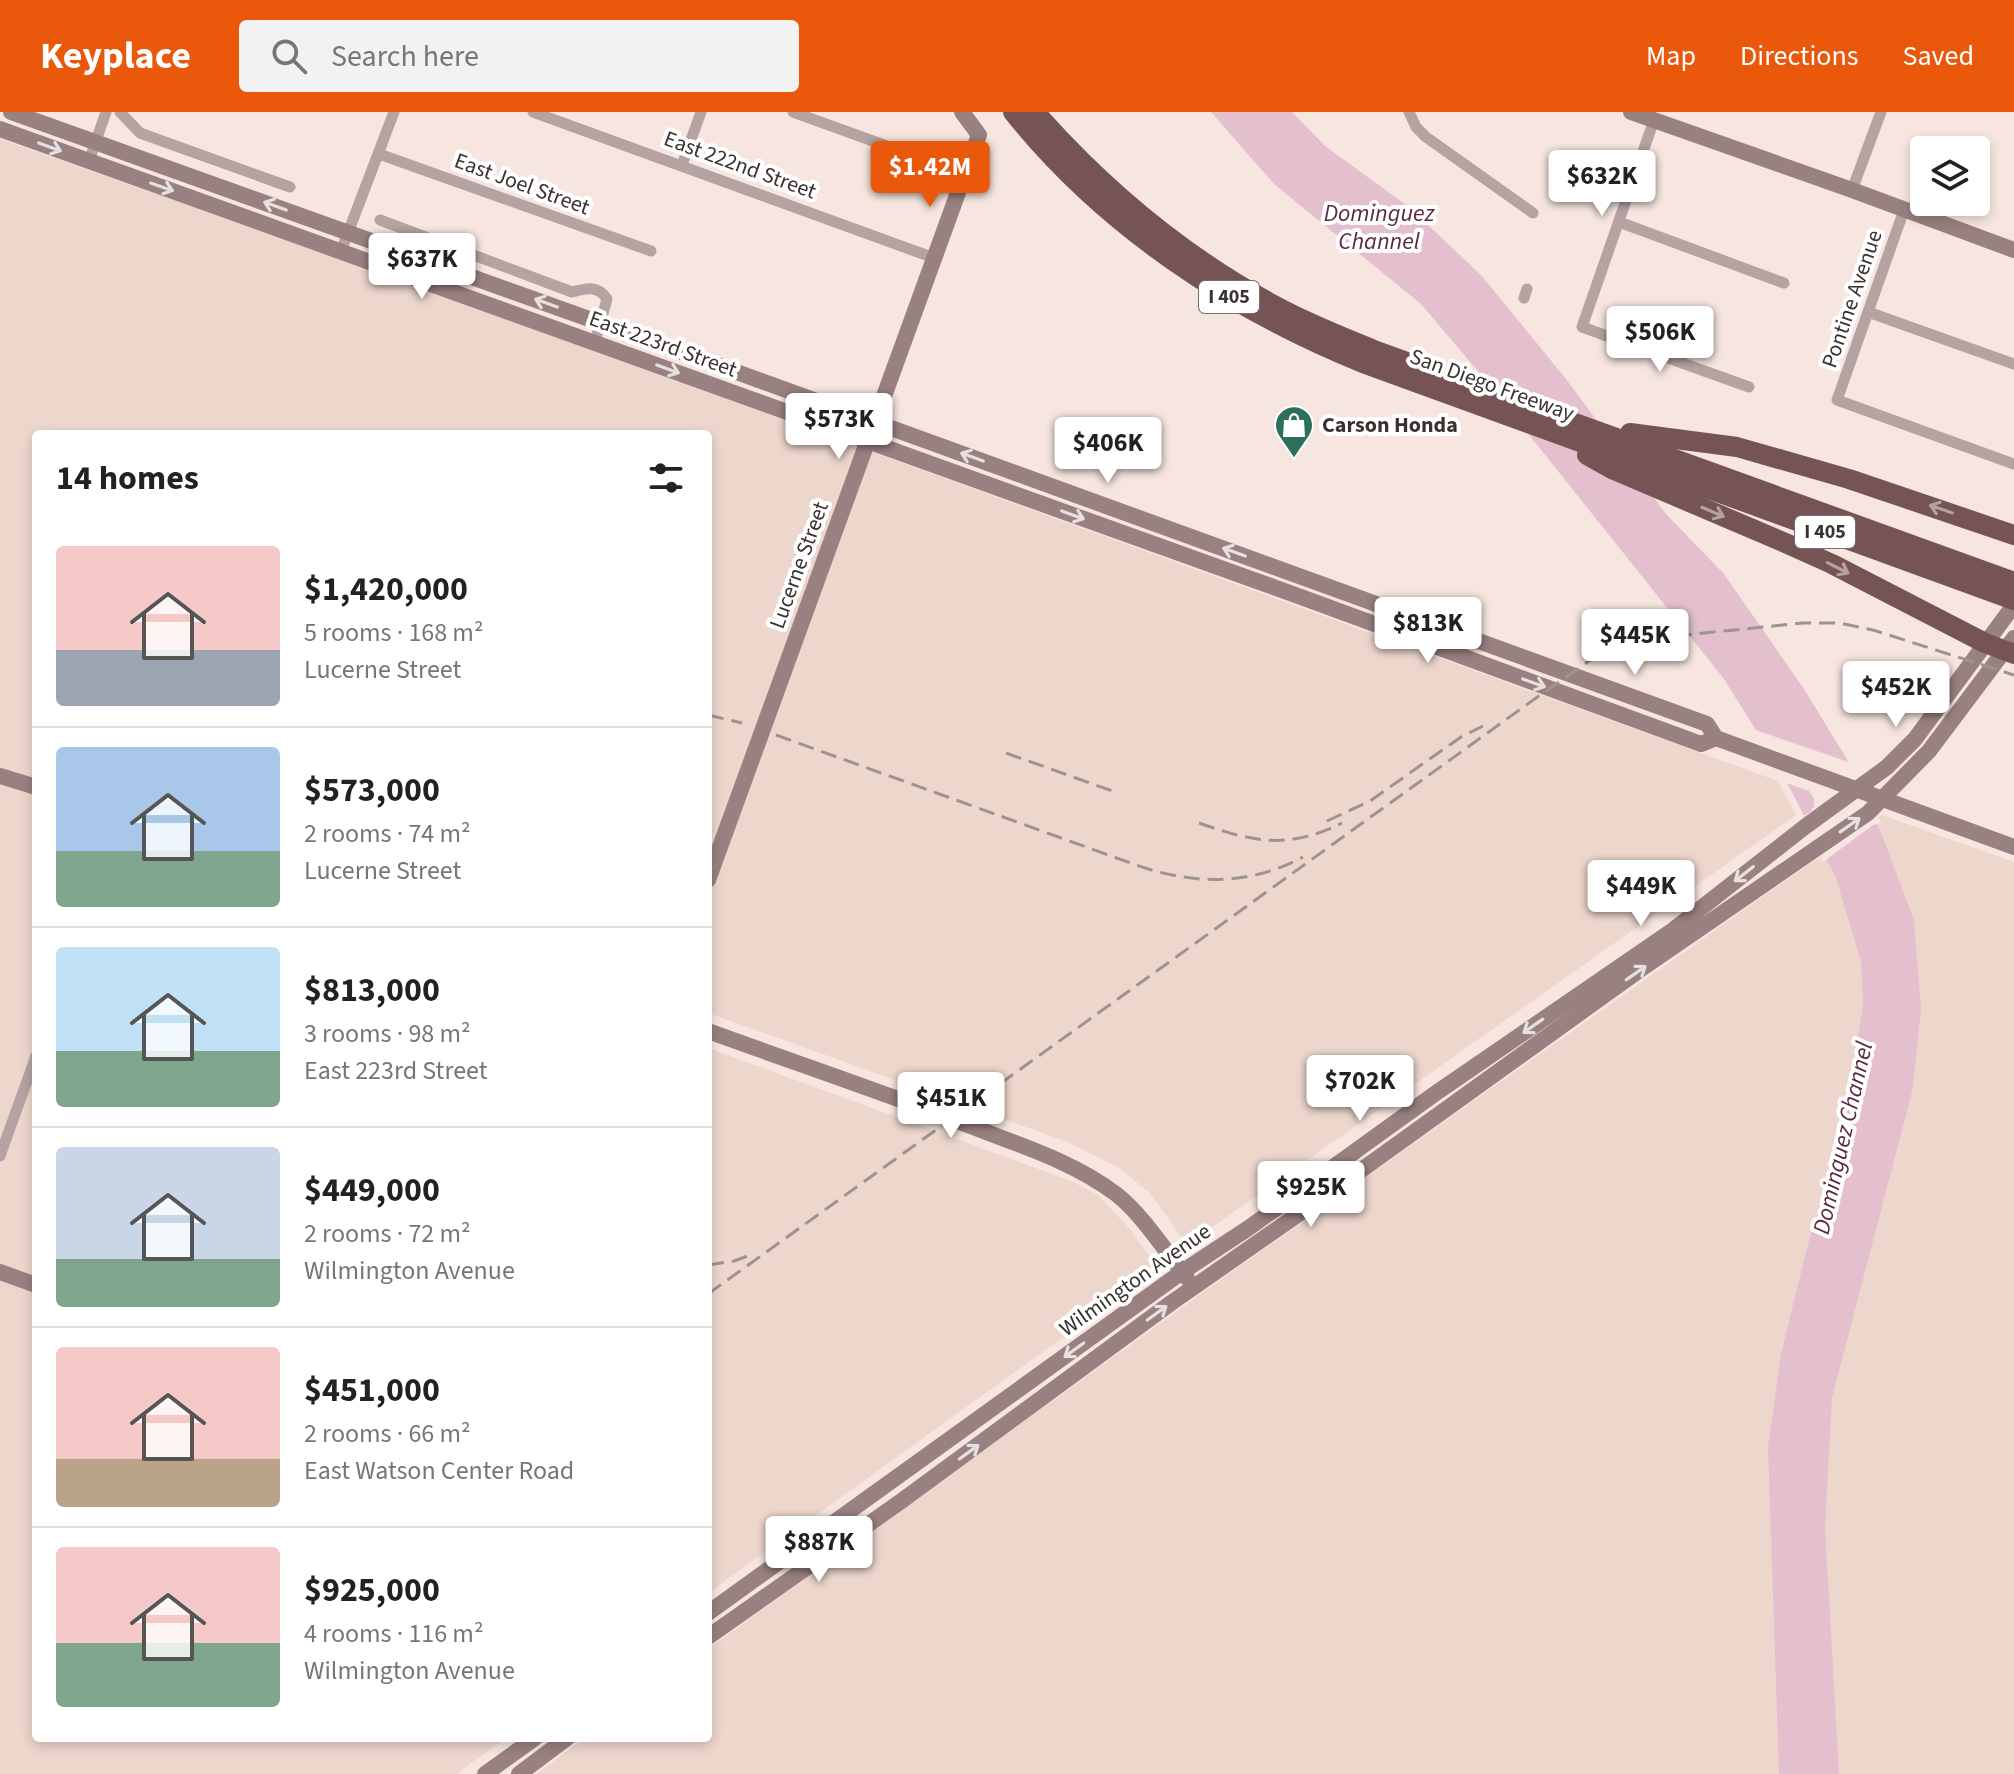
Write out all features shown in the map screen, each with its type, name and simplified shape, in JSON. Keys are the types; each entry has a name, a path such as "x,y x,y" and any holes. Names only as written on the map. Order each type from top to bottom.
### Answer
{"highway":[{"name":"San Diego Freeway","path":"1013,112 1046,150 1117,217 1173,261 1266,318 1331,350 1473,389 1641,446 2003,579 2014,602"},
{"path":"1026,112 1124,210 1202,268 1241,292 1352,348 1641,446 2003,579"},
{"path":"1035,112 1087,167 1142,216 1194,256 1273,304 1356,342 1473,389"},
{"name":"San Diego Freeway","path":"1049,112 1128,192 1225,265 1275,294 1381,342 1473,389 1535,426 1664,473 2003,579"},
{"path":"1535,426 1612,469 1832,564 2004,647"},
{"path":"1641,446 1737,447 1849,479 2014,535"}],"main road":[{"name":"East 223rd Street","path":"11,112 1707,724 1716,738 1887,799"},
{"name":"Lucerne Street","path":"712,869 979,135 962,112"},
{"path":"1631,112 2014,250"},
{"name":"East 223rd Street","path":"0,129 1701,744 1716,738"},
{"name":"Wilmington Avenue","path":"712,1610 1182,1272 1887,799 1929,751 2004,647 2014,602"},
{"name":"Wilmington Avenue","path":"712,1634 1353,1176 1499,1060 1878,774 1915,739 1946,696 2004,647"},
{"path":"1946,696 1960,709"},
{"path":"0,776 32,786"},
{"path":"1887,799 2014,847"},
{"path":"712,1032 969,1126 1082,1172 1119,1196 1194,1287"},
{"path":"0,1272 32,1284"},
{"path":"485,1774 529,1742"},
{"path":"519,1774 562,1742"}],"street":[{"path":"89,161 106,112"},
{"path":"120,112 140,133 290,187"},
{"name":"East 222nd Street","path":"533,112 934,258"},
{"path":"682,165 701,112"},
{"path":"793,112 964,174"},
{"path":"1409,112 1416,127 1426,137 1533,213"},
{"path":"1852,190 1881,112"},
{"path":"341,251 392,113"},
{"path":"1654,120 1582,327 1749,387"},
{"name":"East Joel Street","path":"379,154 651,251"},
{"name":"Pontine Avenue","path":"1904,210 1837,400 2014,464"},
{"path":"380,220 572,292 595,288 607,299 595,342"},
{"path":"1619,222 1784,283"},
{"path":"1868,312 2014,364"},
{"path":"0,1156 32,1067"}],"shaded area":[{"path":"0,139 352,263 1778,781 1796,815 1187,1245 1150,1193 1119,1168 1065,1141 712,1014 712,430 32,430 32,1742 500,1742 456,1774 0,1774"},
{"path":"1882,815 2014,862 2014,1774 536,1774 580,1742 712,1742 712,1646 1208,1289"},
{"path":"712,1049 1071,1181 1098,1195 1130,1229 1158,1269 712,1590"}],"water":[{"name":"Dominguez Channel","path":"1211,112 1292,112 1325,146 1409,207 1481,275 1566,379 1666,514 1724,574 1804,689 1845,756 1880,830 1914,920 1921,1009 1913,1088 1832,1398 1825,1527 1839,1774 1779,1774 1768,1447 1781,1354 1843,1123 1863,1007 1861,962 1836,878 1779,767 1724,679 1482,376 1421,304 1274,184"}],"pier":[{"path":"1750,728 1854,764 1881,823 1873,825 1823,862 1802,817 1814,806 1814,798 1809,791 1781,781"}],"railway":[{"path":"712,1291 1592,659 1627,644 1655,638 1803,623 1839,623 1873,630 2014,675"},
{"path":"712,716 742,723"},
{"path":"1327,821 1370,801 1461,737 1483,726"},
{"path":"776,735 1157,872 1200,879 1241,878 1303,857"},
{"path":"1006,753 1118,793"},
{"path":"1199,823 1237,835 1270,840 1304,837 1342,823"},
{"path":"712,1264 753,1254"}],"place":[{"name":"Carson Honda","path":"1294,459"}]}
